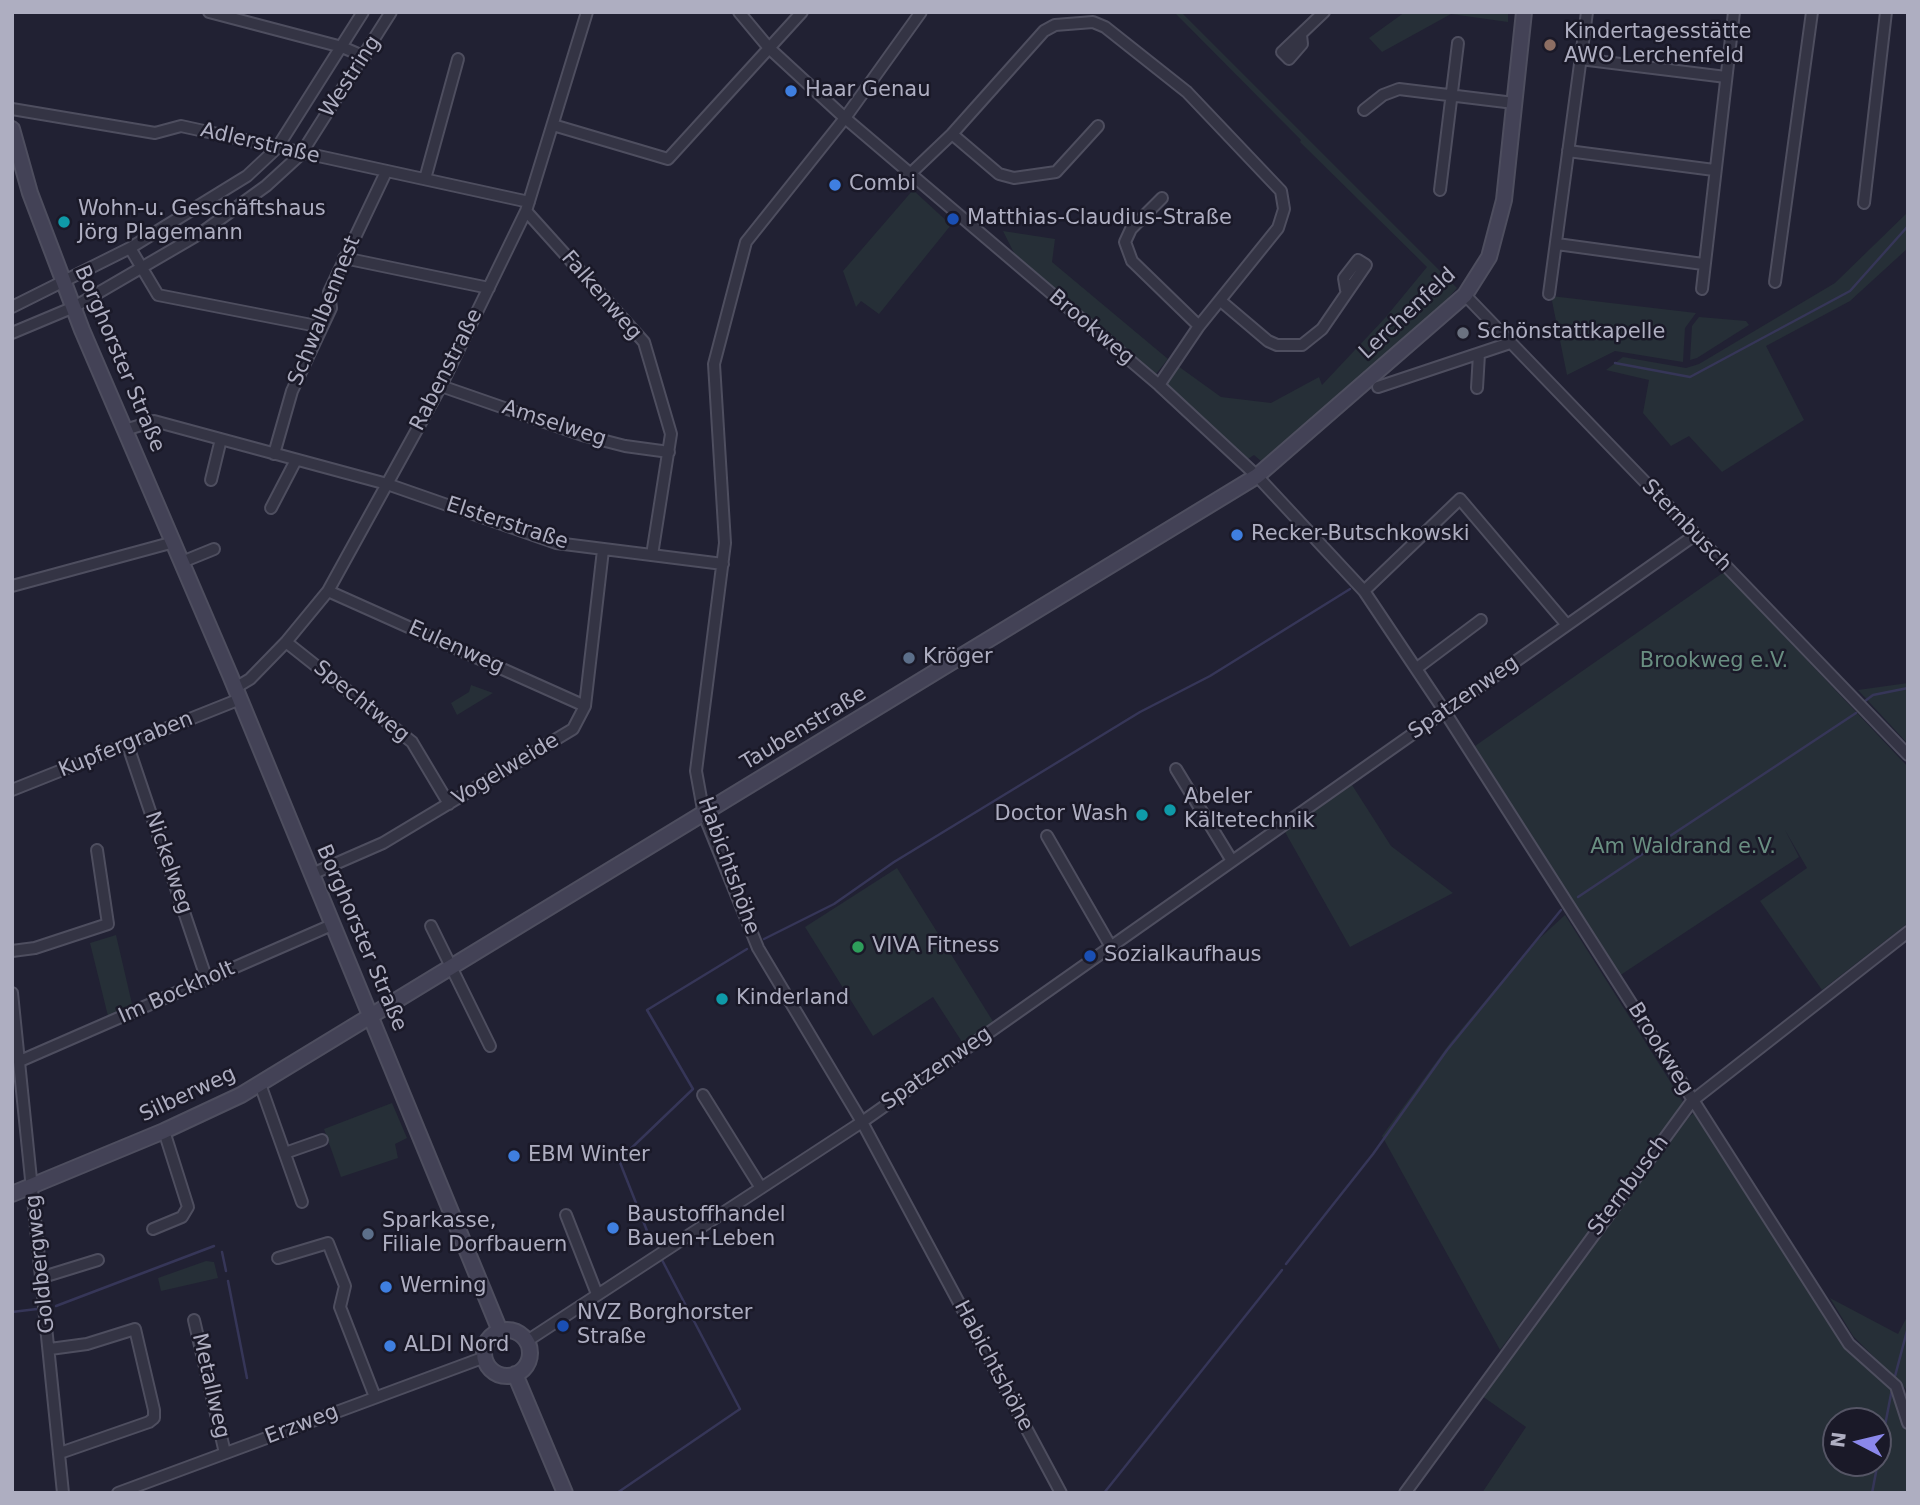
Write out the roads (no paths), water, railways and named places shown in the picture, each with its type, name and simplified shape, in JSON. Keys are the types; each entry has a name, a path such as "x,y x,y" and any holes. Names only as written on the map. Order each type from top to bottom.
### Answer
{"street":[{"path":"209,12 342,47 365,57"},
{"name":"Westring","path":"12,307 130,248 247,176 277,148 363,12"},
{"name":"Westring","path":"12,332 74,307 201,233 266,186 301,154 365,57 391,12"},
{"name":"Rabenstraße","path":"238,693 286,642 328,591 441,386 528,207 587,12"},
{"name":"Brookweg","path":"740,12 769,48 845,118 1159,385 1257,476 1364,591 1417,668 1849,1343 1893,1383 1908,1423"},
{"path":"553,125 668,159 802,12"},
{"name":"Habichtshöhe","path":"921,12 845,118 746,242 714,364 723,564 696,771 705,815 758,948 862,1122 1061,1493"},
{"path":"1301,35 1324,12"},
{"name":"Lerchenfeld","path":"1257,476 1465,295 1489,257 1498,229 1524,12"},
{"path":"1549,294 1587,12"},
{"path":"1702,289 1734,12"},
{"path":"1775,282 1812,12"},
{"path":"1864,204 1886,12"},
{"path":"910,174 952,134 1044,31 1055,25 1093,22 1105,27 1187,92 1281,191 1284,209 1281,224 1222,302 1199,326 1159,385"},
{"path":"1440,190 1458,43"},
{"path":"425,179 458,59"},
{"path":"1580,59 1726,77"},
{"path":"1364,110 1390,90 1514,103"},
{"name":"Adlerstraße","path":"12,109 155,133 181,126 425,179 528,207"},
{"path":"952,134 999,174 1014,178 1056,172 1098,127"},
{"name":"Borghorster Straße","path":"12,129 30,193 63,283 238,693 500,1331"},
{"path":"1568,151 1714,170"},
{"name":"Schwalbennest","path":"274,454 292,391 331,308 329,292 386,172"},
{"path":"1162,198 1131,229 1125,242 1132,261 1199,326"},
{"name":"Falkenweg","path":"528,207 644,342 671,434 652,555"},
{"path":"1557,244 1703,264"},
{"path":"130,248 158,295 322,327"},
{"path":"344,258 489,288"},
{"path":"1222,302 1268,341 1277,345 1302,345 1322,329 1346,290"},
{"name":"Sternbusch","path":"1465,295 1908,755"},
{"path":"1378,387 1510,343"},
{"path":"1477,388 1479,355"},
{"name":"Amselweg","path":"441,386 582,435 625,446 669,452"},
{"name":"Elsterstraße","path":"125,430 154,421 387,484 556,543 723,564"},
{"path":"211,480 221,439"},
{"path":"271,508 296,460"},
{"name":"Taubenstraße","path":"372,1016 1257,476"},
{"path":"1364,591 1460,499 1567,625"},
{"name":"Spatzenweg","path":"527,1342 862,1122 1695,535"},
{"path":"12,586 174,542"},
{"path":"182,562 214,549"},
{"name":"Vogelweide","path":"312,874 383,843 573,729 585,706 603,550"},
{"name":"Eulenweg","path":"328,591 585,706"},
{"path":"1417,668 1481,620"},
{"name":"Spechtweg","path":"286,642 412,742 449,804"},
{"name":"Kupfergraben","path":"12,790 128,746 238,693"},
{"name":"Nickelweg","path":"128,746 207,980"},
{"path":"1176,769 1232,860"},
{"path":"1047,836 1111,947"},
{"path":"12,951 35,948 108,924 97,850"},
{"name":"Im Bockholt","path":"20,1061 334,924"},
{"path":"431,926 491,1046"},
{"name":"Sternbusch","path":"1405,1493 1692,1101 1908,932"},
{"name":"Goldbergweg","path":"12,993 20,1061 17,1083 43,1277 64,1493"},
{"name":"Silberweg","path":"12,1194 164,1131 260,1084 372,1016"},
{"path":"260,1084 302,1202"},
{"path":"703,1095 761,1188"},
{"path":"153,1229 182,1217 188,1207 164,1131"},
{"path":"285,1153 322,1140"},
{"path":"566,1215 597,1294"},
{"path":"278,1258 328,1243 345,1286 340,1307 374,1397"},
{"path":"43,1277 98,1260"},
{"name":"Metallweg","path":"194,1320 225,1453"},
{"path":"50,1349 87,1343 135,1329 155,1410 154,1418 149,1422 60,1454"},
{"path":"500,1331 515,1331 527,1342 528,1363 516,1374 497,1373 485,1357 489,1339 500,1331"},
{"name":"Erzweg","path":"118,1493 485,1357"},
{"path":"516,1374 565,1493"}],"waterway":[{"path":"1615,363 1690,377 1850,291 1908,226"},
{"path":"764,939 834,904 894,862 1140,712 1210,676 1350,589"},
{"path":"1865,701 1873,695 1908,688"},
{"path":"1664,840 1856,713"},
{"path":"1578,897 1659,843"},
{"path":"1286,1264 1373,1154 1447,1050 1561,910"},
{"path":"653,1246 619,1160 693,1089 647,1010 747,949"},
{"path":"56,1306 214,1246"},
{"path":"222,1252 226,1271"},
{"path":"617,1493 740,1409 661,1258"},
{"path":"1104,1493 1282,1270"},
{"path":"228,1281 247,1378"},
{"path":"12,1312 37,1309"},
{"path":"1894,1380 1908,1327"},
{"path":"1872,1493 1892,1389"}],"place":[{"name":"Kindertagesstätte AWO Lerchenfeld","path":"1550,45"},
{"name":"Haar Genau","path":"791,91"},
{"name":"Combi","path":"835,185"},
{"name":"Matthias-Claudius-Straße","path":"953,219"},
{"name":"Wohn-u. Geschäftshaus Jörg Plagemann","path":"64,222"},
{"name":"Schönstattkapelle","path":"1463,333"},
{"name":"Recker-Butschkowski","path":"1237,535"},
{"name":"Kröger","path":"909,658"},
{"name":"Abeler Kältetechnik","path":"1170,810"},
{"name":"Doctor Wash","path":"1142,815"},
{"name":"VIVA Fitness","path":"858,947"},
{"name":"Sozialkaufhaus","path":"1090,956"},
{"name":"Kinderland","path":"722,999"},
{"name":"EBM Winter","path":"514,1156"},
{"name":"Baustoffhandel Bauen+Leben","path":"613,1228"},
{"name":"Sparkasse, Filiale Dorfbauern","path":"368,1234"},
{"name":"Werning","path":"386,1287"},
{"name":"NVZ Borghorster Straße","path":"563,1326"},
{"name":"ALDI Nord","path":"390,1346"}],"park label":[{"name":"Brookweg e.V.","path":"1714,662"},
{"name":"Am Waldrand e.V.","path":"1683,848"}]}
